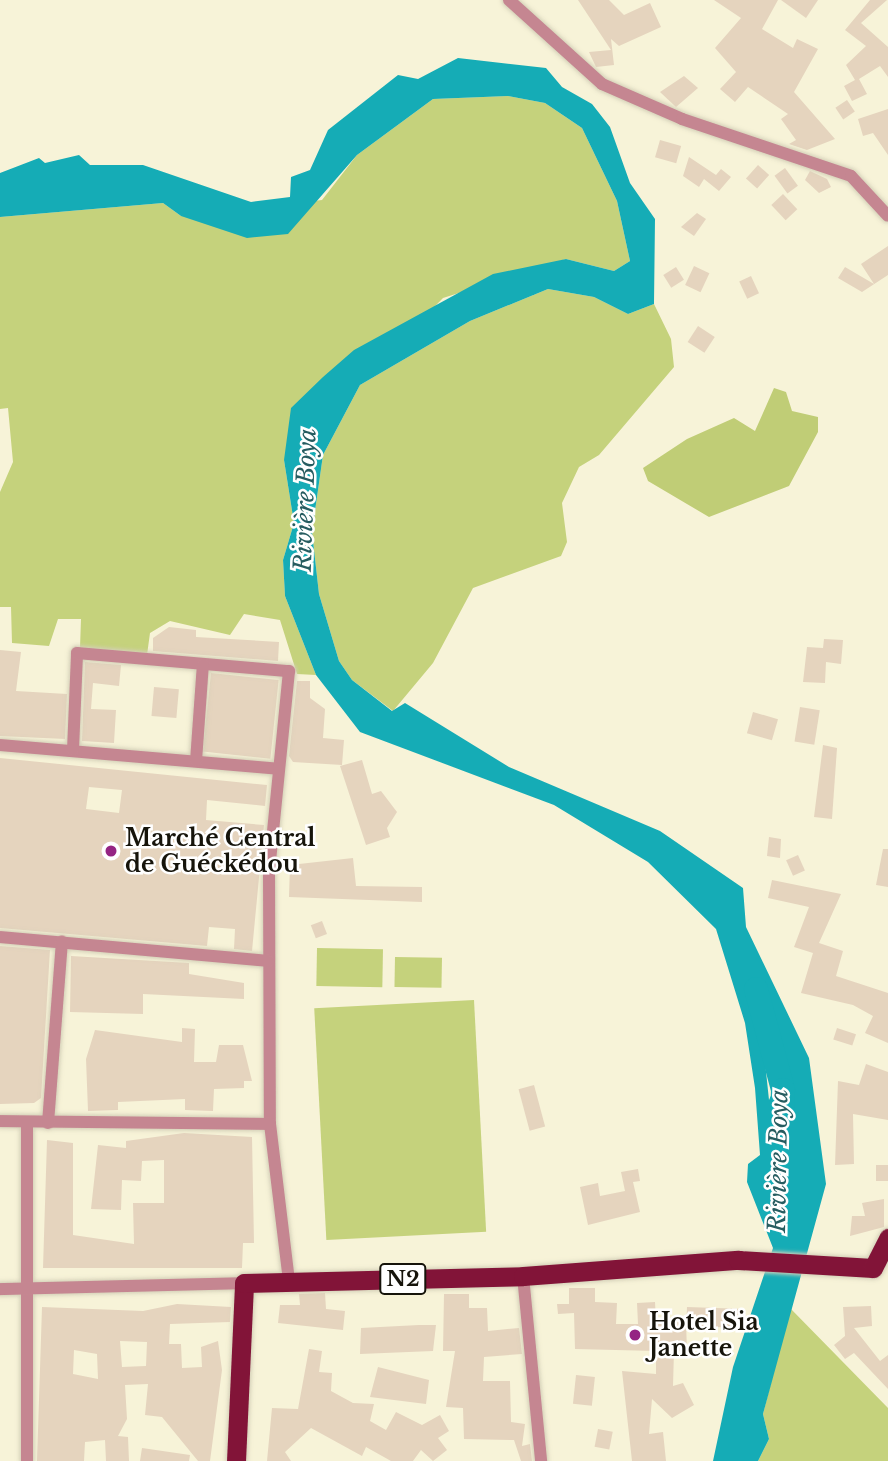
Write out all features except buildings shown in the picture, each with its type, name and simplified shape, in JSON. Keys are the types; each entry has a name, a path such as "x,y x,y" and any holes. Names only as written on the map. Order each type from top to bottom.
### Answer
{"highway":[{"name":"N2","path":"244,1283 523,1276 738,1260 808,1268 881,1266 888,1238"},
{"path":"236,1461 244,1283"}],"street":[{"path":"509,0 602,84 682,119 851,176 888,216"},
{"path":"73,750 77,653 289,671 278,769 269,961 270,1124 289,1281"},
{"path":"196,761 203,664"},
{"path":"0,745 278,769"},
{"path":"0,937 269,961"},
{"path":"48,1123 62,942"},
{"path":"0,1121 270,1124"},
{"path":"27,1122 31,1289 27,1461"},
{"path":"523,1276 541,1461"},
{"path":"0,1289 244,1283"}],"green space":[{"path":"508,96 545,103 582,128 617,201 630,261 614,271 566,259 443,298 284,460 294,523 283,560 285,596 316,675 297,674 280,620 244,614 230,635 170,621 150,633 147,655 80,648 81,619 58,619 49,646 12,643 11,607 0,607 0,492 13,462 8,408 0,409 0,217 163,203 181,216 322,200 357,155 433,99"},
{"path":"548,289 594,297 628,314 654,304 671,339 674,367 599,455 579,467 562,503 567,542 561,556 473,588 433,663 393,711 352,680 339,661 319,594 312,532 323,455 360,385 470,321"},
{"path":"774,388 786,392 792,411 818,417 818,432 789,486 709,517 648,481 643,468 687,439 734,418 755,431"},
{"path":"317,948 383,949 382,987 316,986"},
{"path":"395,957 442,958 441,988 394,987"},
{"path":"474,1000 486,1232 326,1240 314,1008"},
{"path":"790,1308 888,1408 888,1461 758,1461 769,1439 763,1414"}],"water":[{"path":"458,58 546,68 562,87 592,104 610,127 630,183 655,219 654,304 628,314 594,297 548,289 470,321 360,385 323,455 312,532 319,594 339,661 352,680 392,711 405,703 509,767 660,831 743,888 746,927 809,1058 826,1184 763,1414 769,1439 758,1461 713,1461 733,1367 773,1248 747,1182 748,1164 760,1155 755,1088 745,1023 716,929 648,862 554,805 360,732 316,675 285,596 283,560 294,523 284,460 291,408 354,350 493,274 566,259 614,271 630,261 617,201 582,128 545,103 508,96 433,99 357,155 288,234 247,238 181,216 163,203 0,217 0,173 39,158 45,163 79,155 90,165 143,165 251,202 290,197 291,177 310,170 328,130 398,75 418,79","holes":["767,1020 786,1062 769,1100 761,1024"]}],"waterway":[{"name":"Rivière Boya","path":"756,989 783,1090 782,1113"}],"place":[{"name":"Marché Central de Guéckédou","path":"111,851"},
{"name":"Hotel Sia Janette","path":"635,1335"}]}
